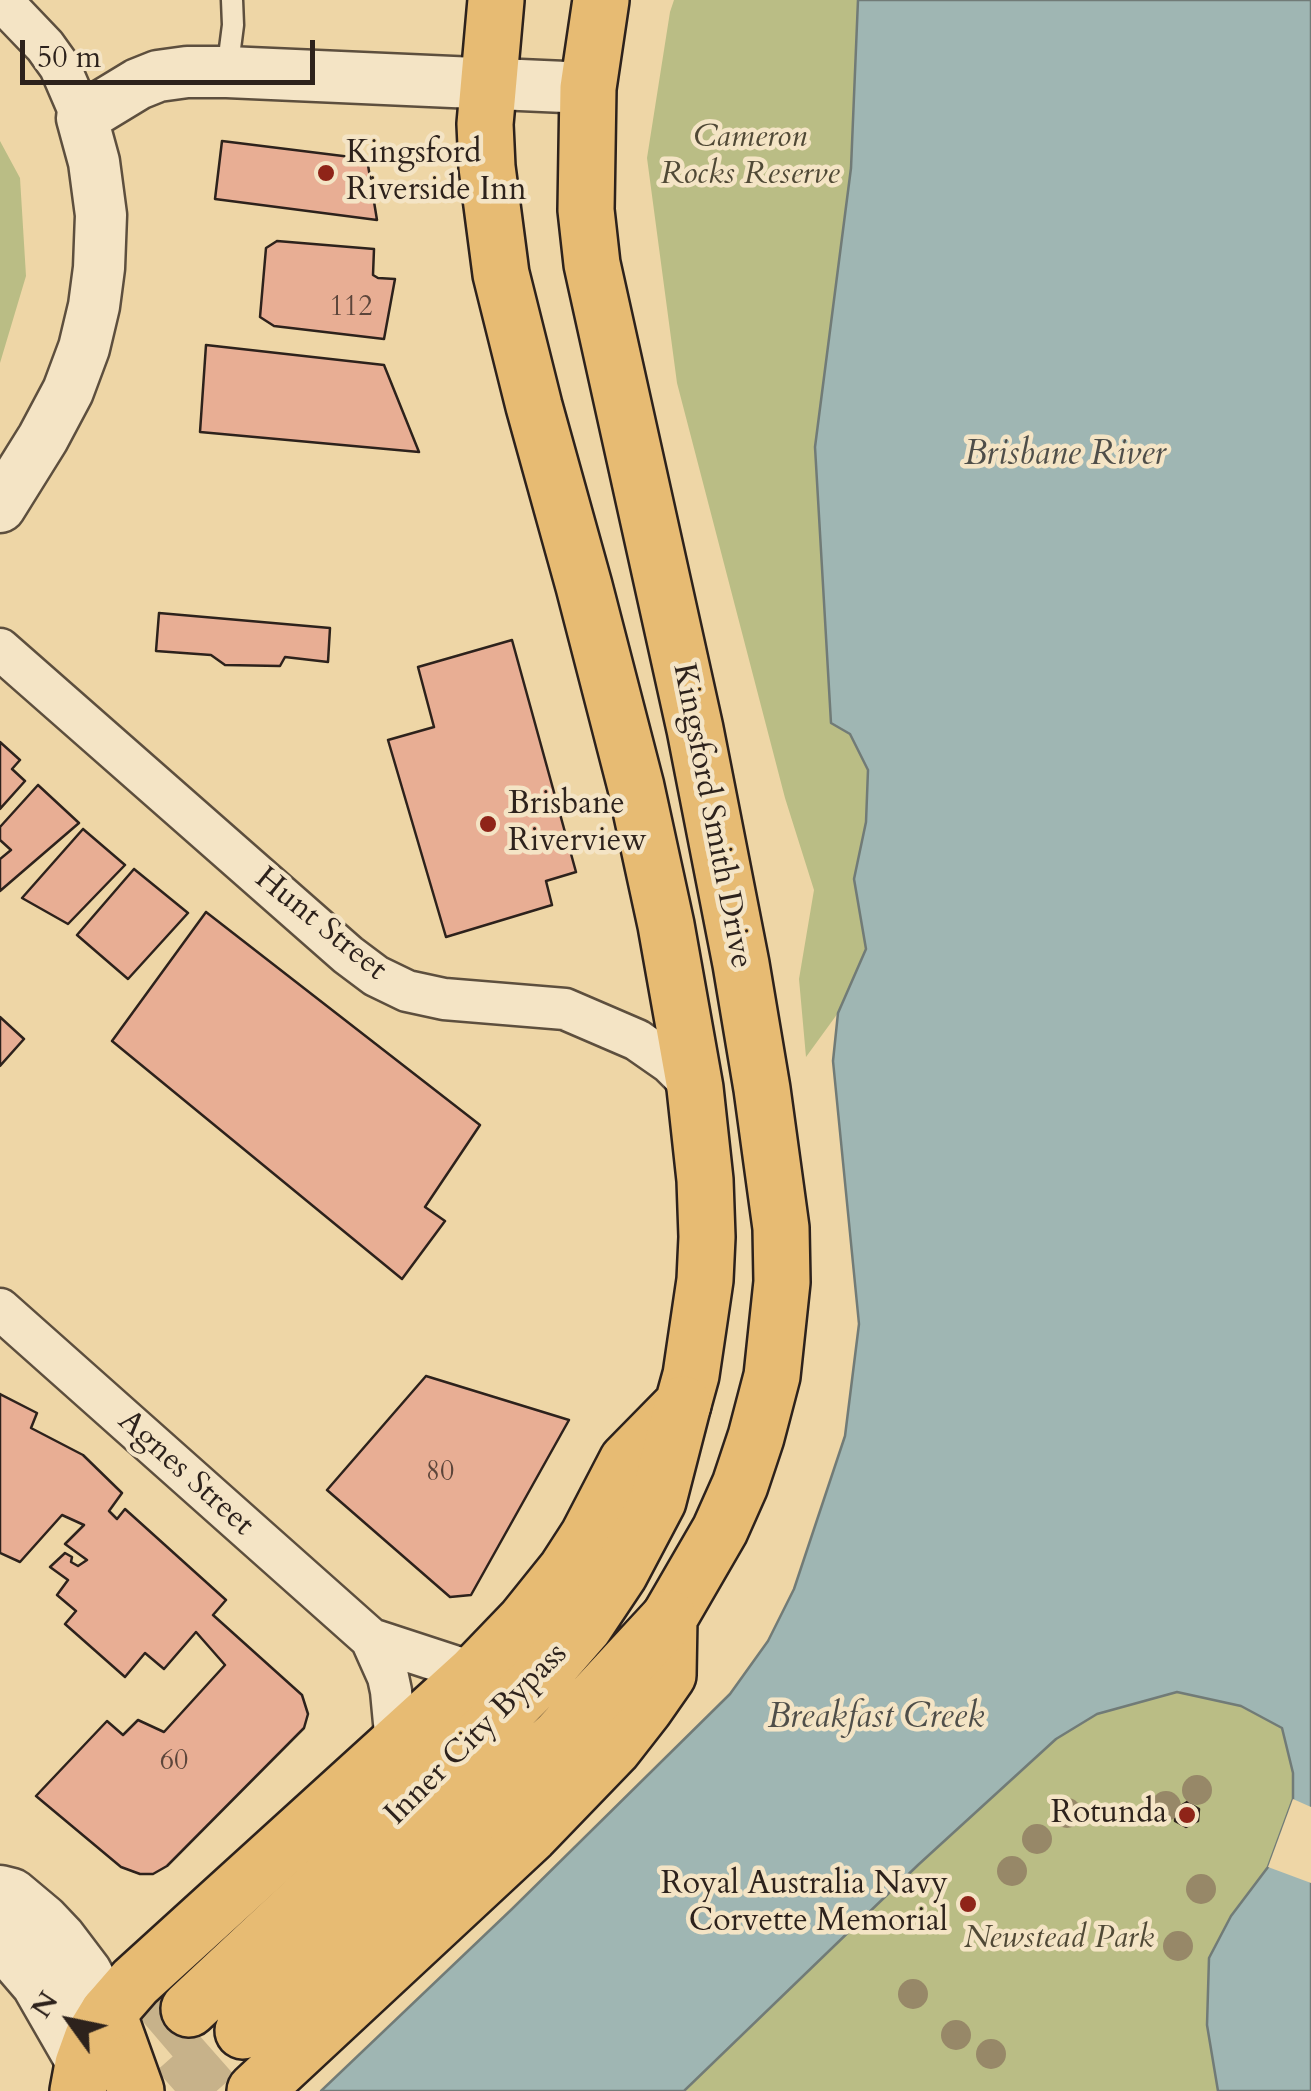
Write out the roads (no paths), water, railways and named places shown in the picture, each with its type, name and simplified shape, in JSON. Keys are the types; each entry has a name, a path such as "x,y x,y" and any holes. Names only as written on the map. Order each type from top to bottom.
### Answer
{"main road":[{"name":"Kingsford Smith Drive","path":"496,0 487,85 486,167 501,274 636,787 670,941 696,1088 707,1237 699,1330 683,1404"},
{"name":"Kingsford Smith Drive","path":"600,0 588,88 586,210 592,264 695,729 744,982 782,1228 778,1330 772,1376 756,1437 720,1530 669,1618"},
{"name":"Inner City Bypass","path":"189,2009 494,1724 584,1627 620,1573 658,1501 683,1404"},
{"path":"81,2077 92,2040 108,2013 135,1982 475,1672 547,1595 600,1517 627,1461 683,1404"},
{"name":"Inner City Bypass","path":"243,2031 559,1738 669,1618"},
{"path":"255,2091 531,1834 614,1749 668,1674 669,1618"},
{"path":"108,2013 136,2091"}],"street":[{"path":"0,507 43,438 84,348 99,268 101,215 94,162 82,118 60,67 1,0"},
{"path":"82,118 138,84 158,76 187,72 588,88"},
{"name":"Hunt Street","path":"0,649 376,976 407,990 444,999 564,1009 637,1040 696,1088"},
{"name":"Agnes Street","path":"0,1309 371,1639 392,1691 396,1744"},
{"name":"Agnes Street","path":"371,1639 475,1672"},
{"path":"0,1891 22,1901 61,1939 86,1972 108,2013"},
{"path":"0,1940 37,1984 81,2077"}],"lane":[{"path":"227,72 232,0"}],"water":[{"name":"Brisbane River","path":"858,0 1311,0 1311,2091 1218,2091 1207,2025 1209,1958 1231,1916 1268,1867 1293,1799 1293,1773 1282,1728 1241,1706 1177,1692 1097,1714 1056,1739 918,1865 684,2091 321,2091 730,1694 768,1641 794,1589 845,1436 859,1324 833,1061 838,1013 866,949 854,879 866,822 868,770 850,734 831,723 815,447 851,168"}],"tunnel":[{"path":"93,2091 189,2009"},
{"path":"175,2091 243,2031"}],"place":[{"name":"Kingsford Riverside Inn","path":"326,173"},
{"name":"Brisbane Riverview","path":"488,824"},
{"name":"Rotunda","path":"1187,1815"},
{"name":"Royal Australia Navy Corvette Memorial","path":"968,1904"}],"park label":[{"name":"Cameron Rocks Reserve","path":"750,158"},
{"name":"Newstead Park","path":"1059,1940"}],"water label":[{"name":"Breakfast Creek","path":"876,1719"}]}
